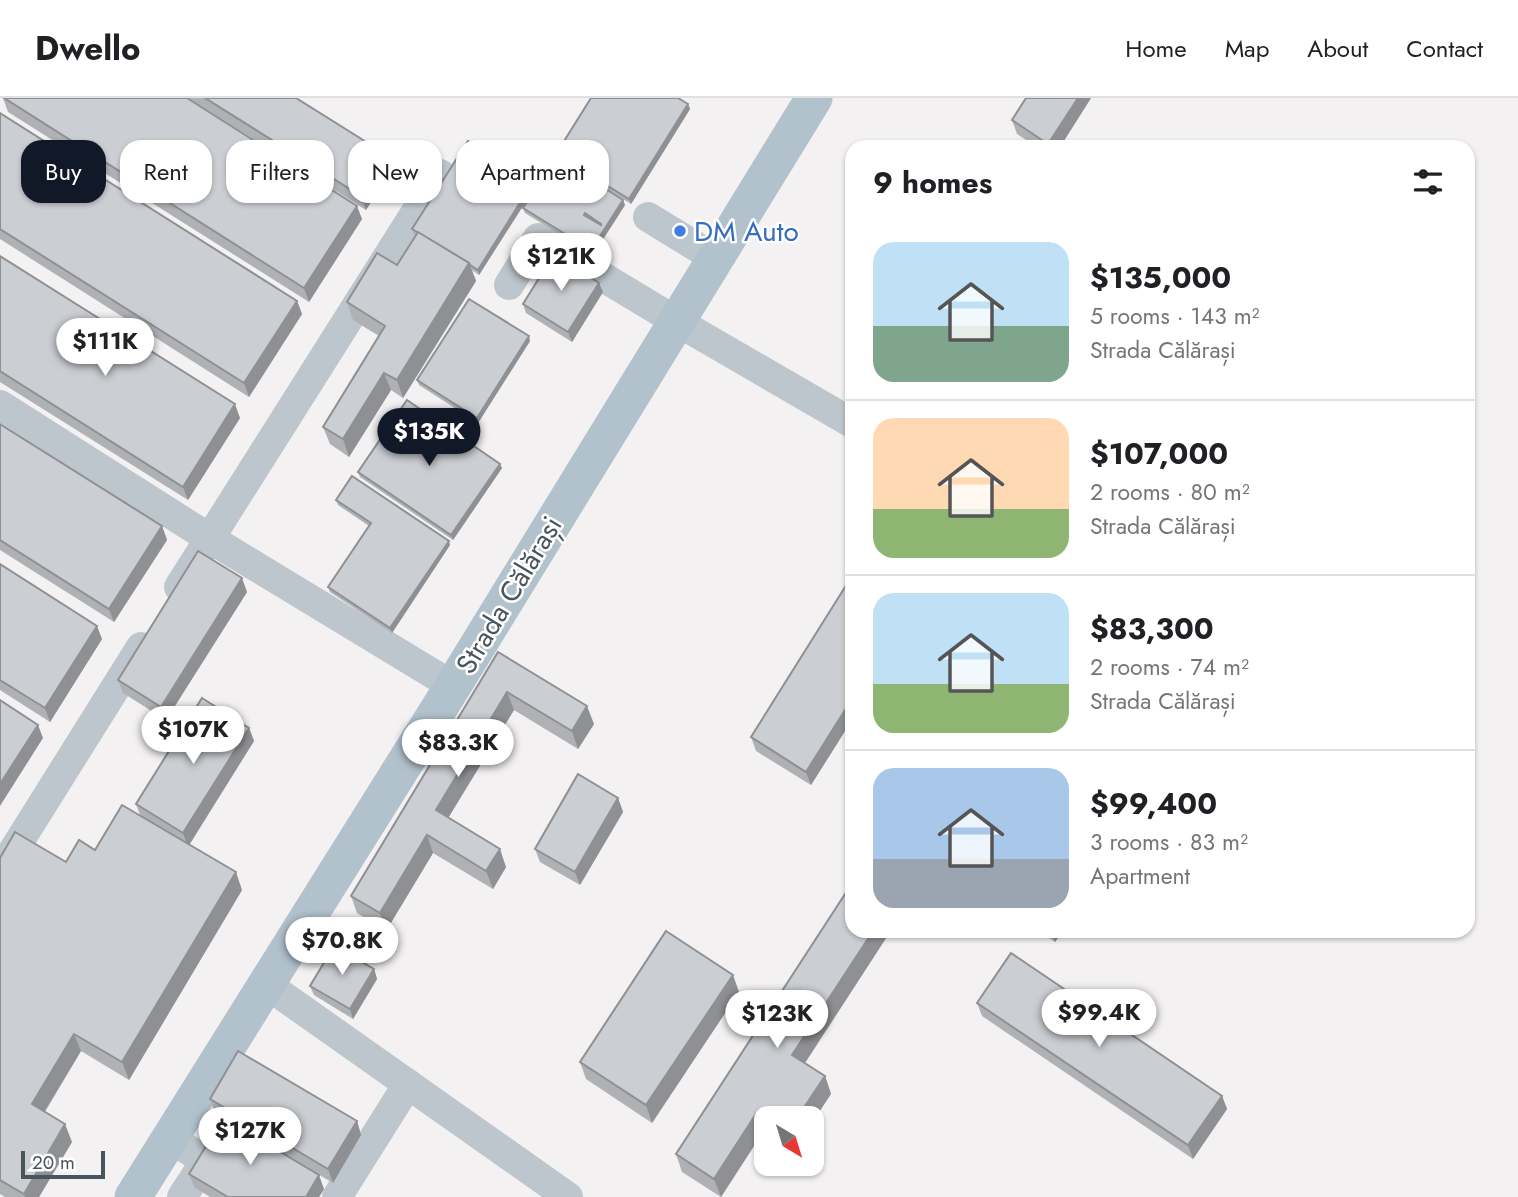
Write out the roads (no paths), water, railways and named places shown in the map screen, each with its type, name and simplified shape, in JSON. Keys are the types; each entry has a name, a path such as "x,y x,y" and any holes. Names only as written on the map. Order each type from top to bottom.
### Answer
{"main road":[{"name":"Strada Călărași","path":"133,1197 453,686 814,98"}],"lane":[{"path":"0,872 422,203"},
{"path":"648,216 715,258"},
{"path":"509,285 538,238 845,419"},
{"path":"0,405 209,538 453,686"},
{"path":"266,984 568,1197"},
{"path":"337,1197 408,1084"},
{"path":"169,1139 197,1154 202,1161 182,1197"}],"place":[{"name":"DM Auto","path":"680,231"}]}
